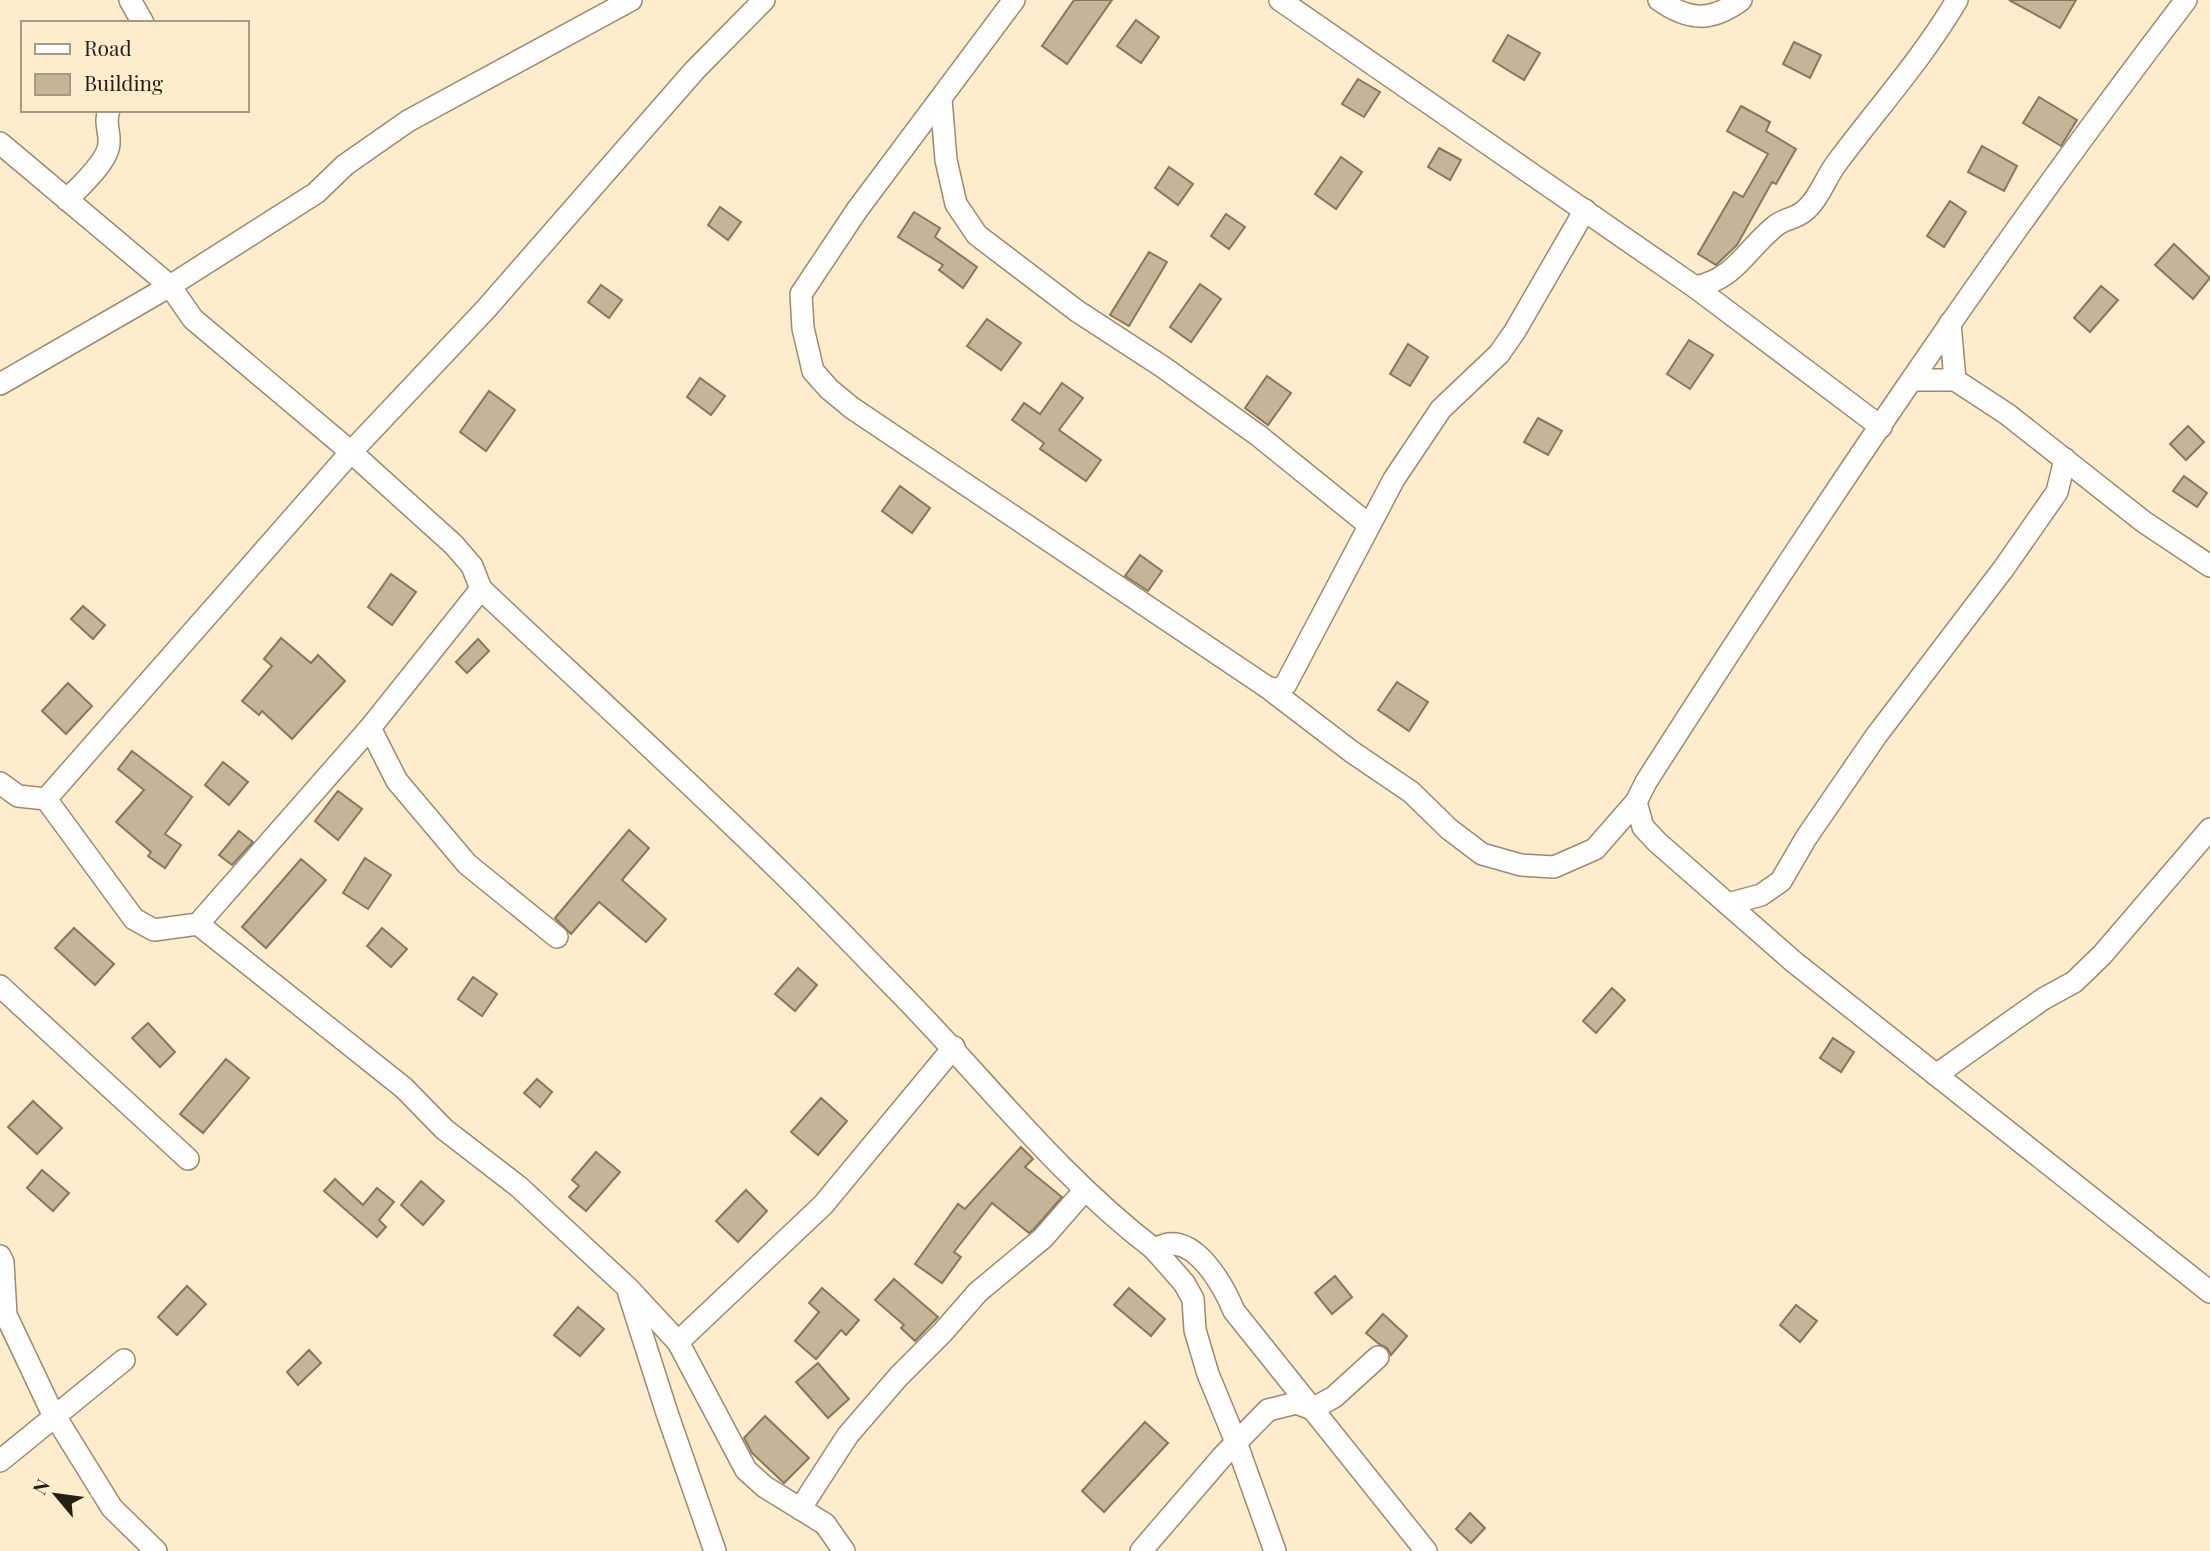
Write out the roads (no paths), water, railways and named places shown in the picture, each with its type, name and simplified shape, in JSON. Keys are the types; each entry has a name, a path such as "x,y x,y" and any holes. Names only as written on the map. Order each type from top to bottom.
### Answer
{"street":[{"path":"130,0 142,21"},
{"path":"0,384 170,286 316,193 345,165 408,121 631,0"},
{"path":"46,799 351,452 486,309 694,71 764,0"},
{"path":"1014,0 857,210 801,294 803,328 813,371 852,408 1267,687 1352,752 1411,792 1449,828 1482,854 1521,864 1554,867 1595,849 1636,802 1646,782 1779,575 1950,323 2186,0"},
{"path":"1280,0 1695,287 1881,427"},
{"path":"1659,0 1690,16 1706,16 1726,11 1741,0"},
{"path":"1695,287 1724,278 1773,228 1784,219 1802,213 1818,194 1826,177 1944,23 1957,0"},
{"path":"941,99 946,160 956,204 978,235 1077,311 1163,367 1259,436 1369,525"},
{"path":"67,200 103,161 110,145 106,121 108,112"},
{"path":"0,143 170,286 193,319 351,452 454,545 472,566 481,589 782,873 954,1047 987,1090 1084,1191 1154,1249 1184,1283 1193,1299 1195,1330 1208,1374 1275,1551"},
{"path":"1267,687 1278,690 1286,684 1394,479 1441,409 1499,354 1516,331 1585,210"},
{"path":"1950,323 1955,380"},
{"path":"1912,380 1955,380 2007,414 2144,522 2210,566"},
{"path":"1728,904 1762,895 1781,881 1806,838 1875,736 2004,568 2057,492 2064,459"},
{"path":"0,783 18,796 46,799 134,919 153,930 198,924 370,729 481,589"},
{"path":"370,729 397,781 467,864 557,937"},
{"path":"1636,802 1643,827 1657,842 1794,962 2210,1292"},
{"path":"1936,1075 2043,999 2074,982 2102,955 2210,829"},
{"path":"198,924 404,1088 444,1129 519,1187 628,1288 678,1342 746,1470 765,1487 825,1524 844,1551"},
{"path":"0,986 188,1159"},
{"path":"678,1342 823,1205 954,1047"},
{"path":"800,1508 848,1435 899,1376 978,1292 1043,1238 1084,1191"},
{"path":"1154,1249 1165,1244 1177,1244 1192,1250 1222,1283 1234,1311 1426,1551"},
{"path":"0,1256 3,1262 6,1315 55,1417 112,1508 156,1551"},
{"path":"628,1288 667,1413 715,1551"},
{"path":"1141,1551 1268,1410 1296,1403 1312,1409 1334,1397 1378,1357"},
{"path":"0,1461 124,1360"}]}
